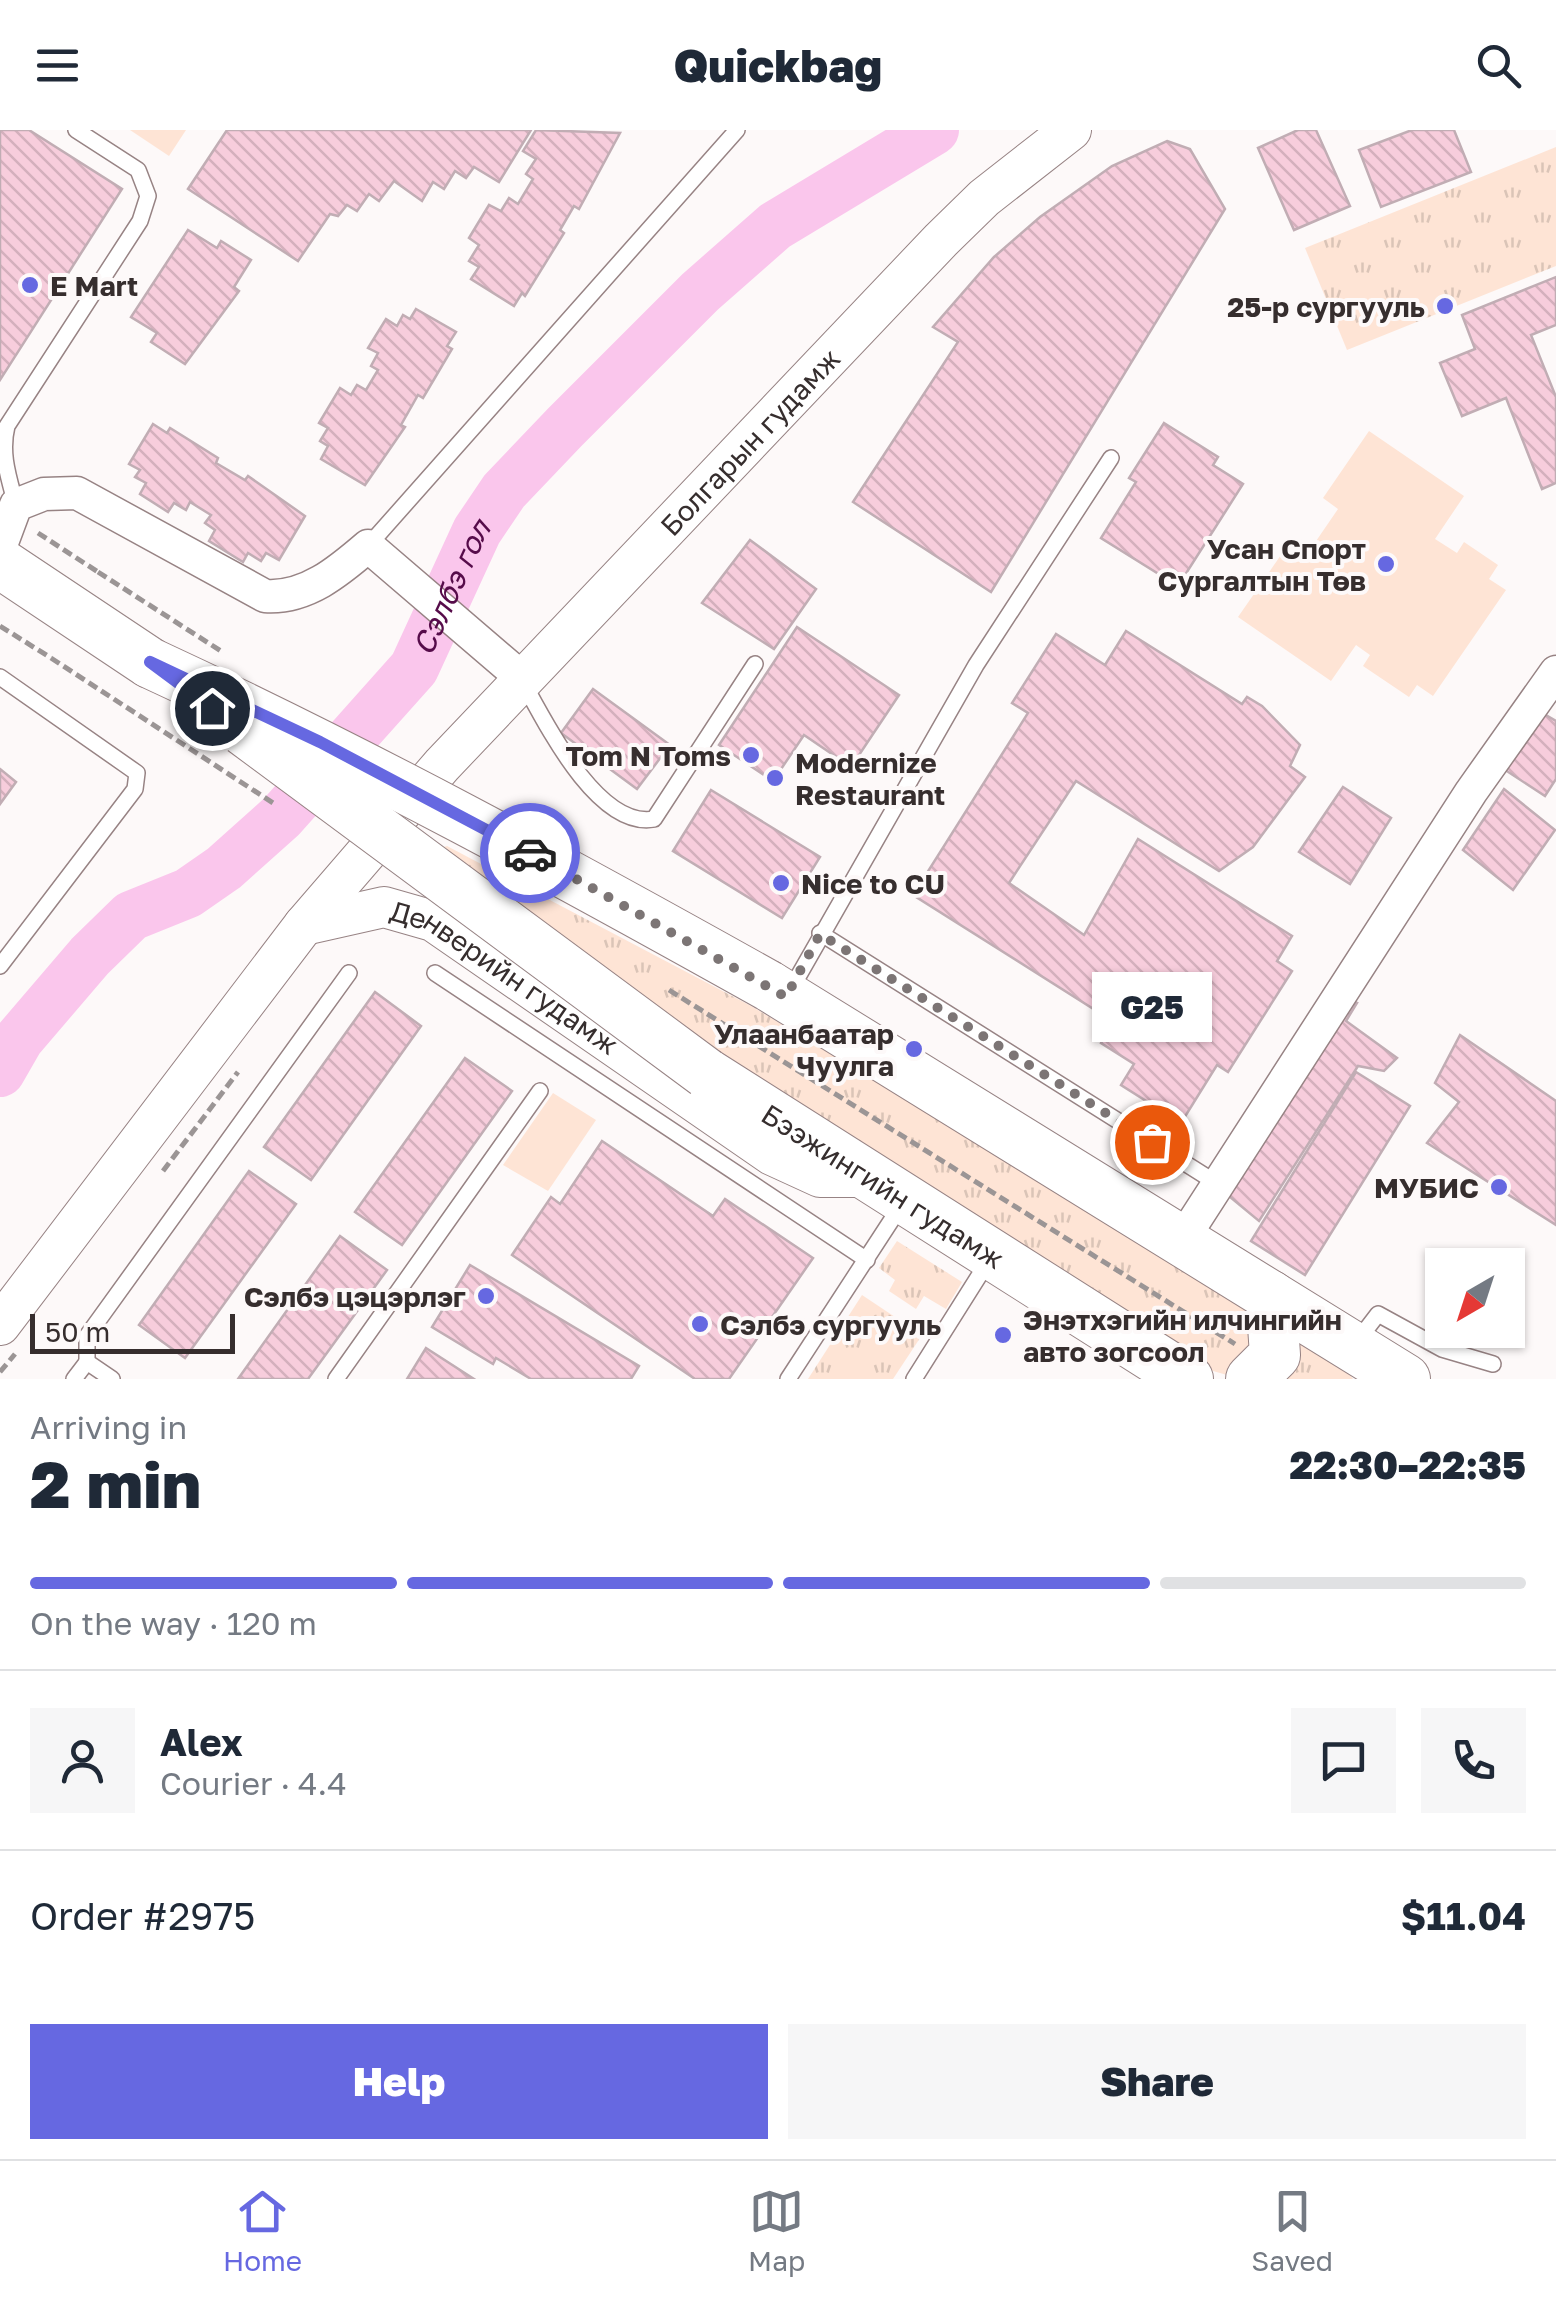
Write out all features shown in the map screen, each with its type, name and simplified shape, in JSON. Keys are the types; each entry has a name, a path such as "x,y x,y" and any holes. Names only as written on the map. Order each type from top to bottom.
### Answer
{"main road":[{"name":"Бээжингийн гудамж","path":"10,529 82,618 150,662 706,1072 1188,1379"},
{"name":"Бээжингийн гудамж","path":"150,662 320,742 486,828 778,992 1405,1379"},
{"path":"1260,1372 1276,1342 1271,1296"}],"street":[{"name":"Болгарын гудамж","path":"304,926 442,765 510,668 984,198 1071,130"},
{"path":"0,548 10,529 44,494 77,492 265,596 285,598 377,554 510,668"},
{"path":"1182,1240 1470,792 1556,672"},
{"name":"Денверийн гудамж","path":"304,926 384,907 433,921 772,1155 820,1177 886,1189"},
{"path":"0,1324 304,926"}],"lane":[{"path":"10,529 2,442 7,426 140,221 148,196 138,170 76,130"},
{"path":"377,554 736,130"},
{"path":"778,992 820,934 976,665 1112,458"},
{"path":"510,668 562,754 624,818 640,822 654,819 755,664"},
{"path":"0,677 125,760 137,773 135,789 0,966"},
{"path":"820,934 1218,1184"},
{"path":"435,972 867,1260"},
{"path":"74,1379 87,1362 87,1336 349,973"},
{"path":"336,1379 540,1091"},
{"path":"788,1379 867,1260 886,1189"},
{"path":"914,1379 992,1256"},
{"path":"1354,1347 1378,1314 1442,1349 1493,1364"},
{"path":"87,1362 112,1379"}],"path":[{"path":"10,529 98,572"},
{"path":"0,626 279,807"},
{"path":"670,990 1260,1372"}],"green space":[{"path":"130,130 186,130 169,156"},
{"path":"1556,147 1556,266 1347,350 1305,248"},
{"name":"Усан Спорт Сургалтын Төв","path":"1369,431 1464,496 1435,539 1457,553 1464,542 1498,565 1489,579 1506,590 1433,696 1417,685 1409,697 1363,666 1370,655 1356,645 1331,681 1238,617 1283,552 1301,563 1338,509 1323,498"},
{"path":"447,846 753,1007 1251,1309 1267,1326 1227,1375 1213,1371 721,1057 441,848"},
{"path":"553,1093 596,1120 548,1191 503,1165"},
{"path":"897,1241 962,1282 946,1309 924,1296 916,1309 889,1291 895,1280 879,1268"},
{"path":"862,1295 922,1335 893,1379 808,1379"},
{"path":"1284,1329 1348,1372 1353,1379 1264,1379"}],"building":[{"name":"E Mart","path":"0,130 29,130 122,189 0,380"},
{"path":"227,130 531,130 499,182 474,167 466,178 455,171 444,189 433,182 422,201 394,181 379,201 369,194 357,211 347,205 338,216 330,214 298,261 188,189"},
{"path":"536,130 620,133 579,209 574,206 560,230 564,233 525,296 522,293 514,306 471,279 479,267 469,261 479,245 469,238 489,205 501,211 509,198 518,204 533,179 526,174 536,159 523,151"},
{"path":"1298,130 1316,130 1350,206 1294,230 1258,148"},
{"path":"1412,130 1454,130 1471,172 1381,207 1359,150"},
{"path":"1167,141 1190,149 1225,209 991,592 853,502 958,342 933,327 994,257 1040,217 1112,166"},
{"path":"188,230 217,248 221,241 251,260 234,287 239,291 185,364 151,342 157,333 131,317"},
{"path":"1556,277 1556,325 1531,335 1556,397 1556,483 1542,489 1506,398 1462,416 1440,363 1475,349 1462,315"},
{"path":"416,309 456,332 447,346 452,349 423,398 418,395 401,425 405,427 365,485 321,459 328,446 320,441 328,428 319,423 340,388 351,395 357,385 366,390 378,370 371,366 378,353 368,348 386,319 397,326 403,315 410,319"},
{"path":"1164,423 1218,457 1213,465 1243,484 1178,586 1101,538 1136,482 1129,478"},
{"path":"153,424 167,433 170,428 218,458 216,463 245,480 248,476 305,516 279,560 266,553 261,561 248,553 243,562 209,541 215,530 205,523 211,515 190,502 186,510 174,503 168,512 140,494 146,483 135,477 140,470 129,464"},
{"path":"750,540 816,589 774,649 702,603"},
{"path":"797,627 899,695 851,767 804,735 773,781 719,745"},
{"path":"1126,631 1242,704 1247,697 1262,706 1300,745 1290,766 1305,777 1253,847 1219,871 1076,781 1009,883 1084,935 1138,839 1292,936 1277,961 1292,971 1228,1072 1217,1065 1181,1123 1121,1085 1134,1064 1101,1043 1114,1022 913,895 1028,713 1012,703 1056,634 1105,665"},
{"path":"593,689 670,745 637,789 561,733"},
{"path":"1539,711 1556,721 1556,779 1545,796 1502,768"},
{"path":"0,769 16,782 0,804"},
{"path":"1343,787 1391,818 1350,884 1299,852"},
{"path":"1504,789 1555,830 1513,890 1463,850"},
{"path":"711,790 820,857 782,918 673,851"},
{"path":"375,992 421,1026 311,1180 264,1147"},
{"path":"1349,1000 1357,1003 1346,1021 1397,1058 1384,1071 1358,1066 1259,1221 1224,1192"},
{"path":"1460,1035 1556,1101 1556,1225 1427,1143 1459,1102 1435,1083"},
{"path":"465,1058 512,1091 402,1245 355,1212"},
{"path":"1356,1072 1410,1106 1305,1275 1251,1241"},
{"name":"Сэлбэ сургууль","path":"602,1141 713,1216 725,1199 813,1258 729,1379 695,1379 512,1255 551,1197 560,1204"},
{"path":"249,1171 296,1204 185,1358 139,1325"},
{"path":"340,1236 387,1270 308,1379 238,1379"},
{"name":"Сэлбэ цэцэрлэг","path":"470,1265 639,1366 631,1379 531,1379 496,1358 493,1364 432,1327"},
{"path":"426,1348 474,1379 407,1379"}],"waterway":[{"name":"Сэлбэ гол","path":"0,1072 19,1039 90,956 131,916 188,893 224,868 281,817 414,668 477,531 504,491 565,427 700,292 775,226 934,130"}],"way so far":[{"path":"530,853 786,997 820,934 1152,1142"}],"place":[{"name":"E Mart","path":"30,285"},
{"name":"25-р сургууль","path":"1445,306"},
{"name":"Усан Спорт Сургалтын Төв","path":"1386,564"},
{"name":"Tom N Toms","path":"751,755"},
{"name":"Modernize Restaurant","path":"775,778"},
{"name":"Nice to CU","path":"781,883"},
{"name":"Улаанбаатар Чуулга","path":"914,1049"},
{"name":"G25","path":"1152,1142"},
{"name":"МУБИС","path":"1499,1187"},
{"name":"Сэлбэ цэцэрлэг","path":"486,1296"},
{"name":"Сэлбэ сургууль","path":"700,1324"},
{"name":"Энэтхэгийн илчингийн авто зогсоол","path":"1003,1335"}],"route":[{"path":"212,708 150,662 320,742 530,853"}]}
